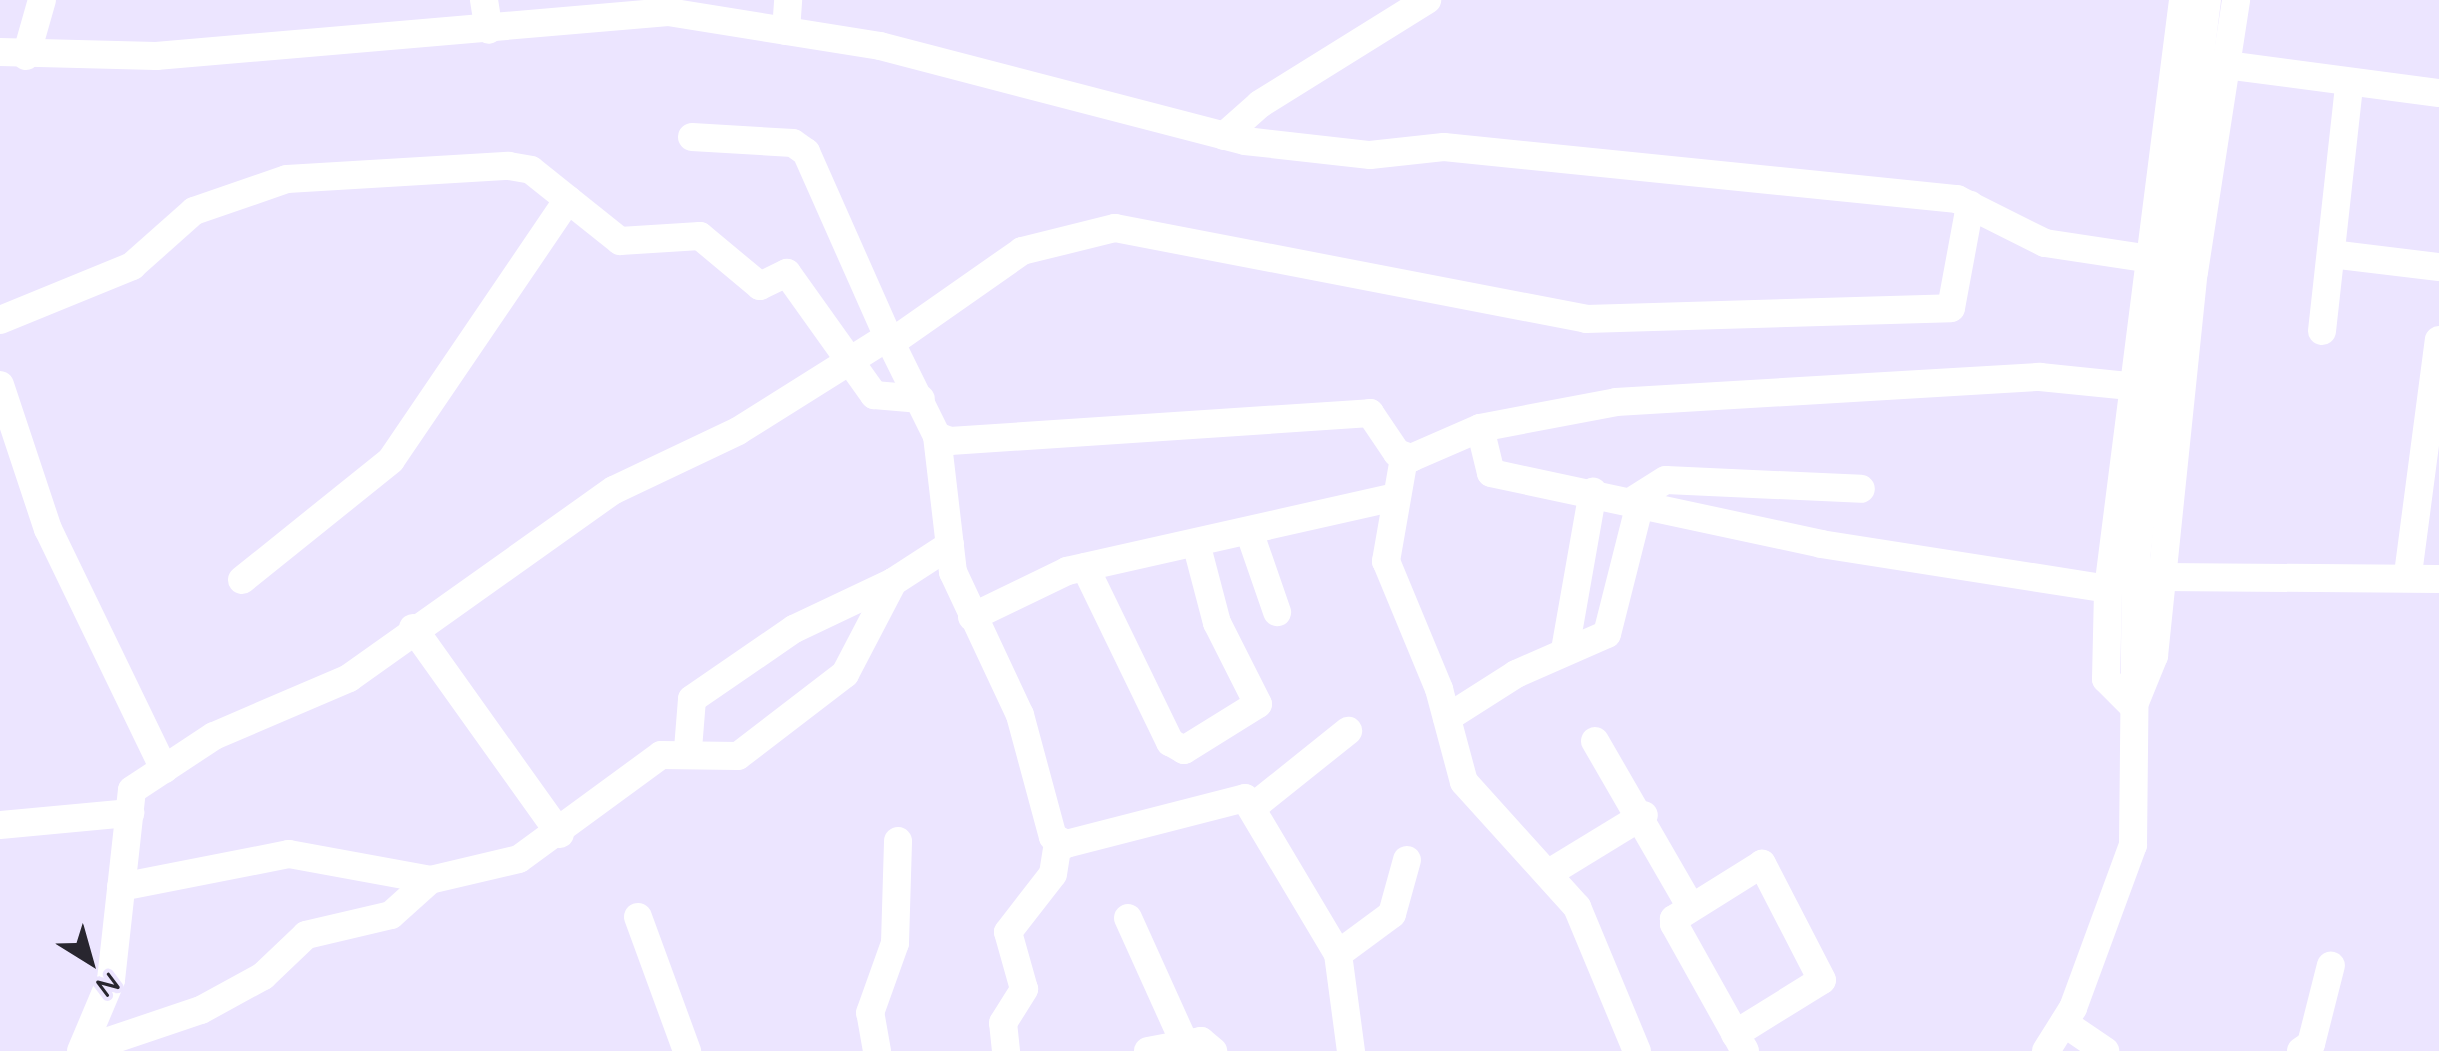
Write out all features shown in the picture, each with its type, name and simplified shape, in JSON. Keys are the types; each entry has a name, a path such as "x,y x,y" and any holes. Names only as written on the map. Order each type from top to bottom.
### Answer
{"street":[{"path":"42,0 13,54 156,56 668,12 898,50 1224,136 1370,155 1444,147 1970,205 2045,243 2151,259"},
{"path":"484,0 489,30"},
{"path":"786,31 788,0"},
{"path":"1224,136 1260,104 1428,0"},
{"path":"2131,704 2103,664 2108,589 2128,386 2151,259 2182,0"},
{"path":"2046,1051 2064,1023 2133,846 2131,704 2136,558 2207,0"},
{"path":"2131,704 2150,677 2236,0"},
{"path":"2226,66 2350,86 2439,93"},
{"path":"2322,331 2350,86"},
{"path":"692,136 793,143 806,152 938,436 950,545 972,618 1020,715 1058,843 1052,874 1008,932 1024,989 1003,1023 1006,1051"},
{"path":"0,320 132,266 194,211 286,178 510,166 531,170 620,241 700,236 760,286 787,273 874,395 921,399"},
{"path":"242,580 390,460 568,200"},
{"path":"83,1050 111,980 132,790 214,736 350,678 412,628 614,490 853,364 1022,252 1115,228 1586,319 1950,308 1970,205"},
{"path":"2331,254 2439,267"},
{"path":"2408,574 2439,340"},
{"path":"1404,458 1480,428 1616,402 2040,377 2128,386"},
{"path":"0,385 48,530 164,769"},
{"path":"938,436 1370,413 1404,458"},
{"path":"1480,428 1492,473 1638,499 1821,544 2108,589"},
{"path":"1404,458 1386,560 1447,718 1464,782 1485,814 1549,873 1599,948 1637,1051"},
{"path":"1447,718 1612,626 1638,499 1666,480 1861,489"},
{"path":"1565,650 1592,491"},
{"path":"972,618 1085,567 1395,497"},
{"path":"1249,531 1277,612"},
{"path":"1085,567 1170,742 1184,750 1258,704 1216,623 1196,543"},
{"path":"688,749 692,699 794,629 893,582 950,545"},
{"path":"2162,578 2381,582 2408,574 2439,579"},
{"path":"121,887 290,854 430,880 519,860 560,834 661,755 688,749 738,756 830,687 893,582"},
{"path":"412,628 560,834"},
{"path":"1252,806 1348,731"},
{"path":"1595,741 1644,814 1691,907"},
{"path":"1058,843 1236,795 1252,806 1338,954 1351,1051"},
{"path":"0,825 130,813"},
{"path":"1549,873 1644,814"},
{"path":"878,1051 870,1013 895,943 898,841"},
{"path":"1338,954 1392,914 1408,860"},
{"path":"1765,865 1820,974 1814,991 1740,1042 1674,924 1691,907 1765,865"},
{"path":"83,1050 201,1010 263,976 306,935 391,915 430,880"},
{"path":"638,917 688,1051"},
{"path":"1128,918 1185,1044"},
{"path":"2310,1050 2331,965"},
{"path":"2064,1023 2105,1051"},
{"path":"1148,1051 1185,1044 1214,1051"}]}
